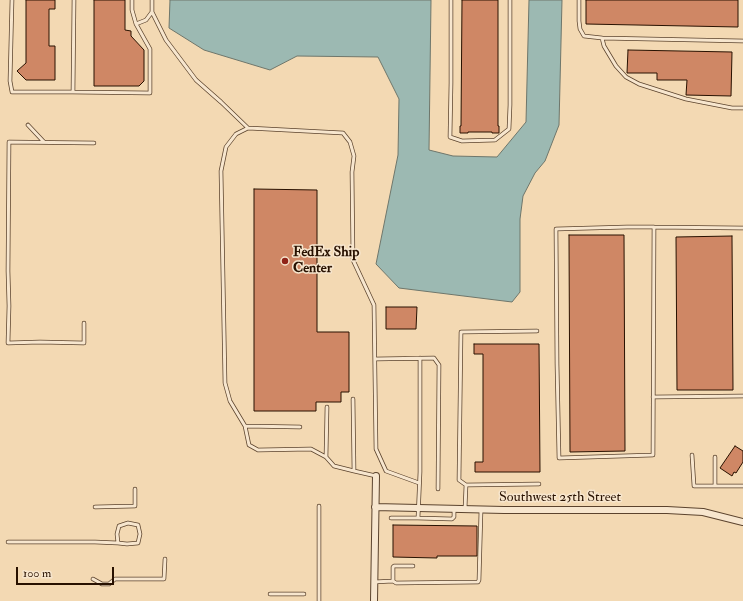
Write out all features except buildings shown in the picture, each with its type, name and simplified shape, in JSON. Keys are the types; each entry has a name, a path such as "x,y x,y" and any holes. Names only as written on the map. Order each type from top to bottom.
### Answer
{"street":[{"path":"374,601 376,476"},
{"name":"Southwest 25th Street","path":"375,507 481,510 667,510 703,512 743,522"}],"lane":[{"path":"12,0 10,81 12,92 150,93 150,49 136,24 132,10 132,0"},
{"path":"73,92 74,0"},
{"path":"152,0 152,12 166,40 196,80 248,128"},
{"path":"451,0 450,137 462,141 495,140 509,129 510,0"},
{"path":"580,0 579,21 580,29 584,36 602,38 743,41"},
{"path":"136,24 146,20 152,12"},
{"path":"602,38 604,46 616,66 626,77 639,84 686,99 732,108 743,108"},
{"path":"28,125 44,142"},
{"path":"376,476 334,466 326,457 311,449 258,450 249,445 245,426 230,401 224,383 221,171 226,147 236,134 248,128 343,133 350,142 354,156 352,172 353,260 374,305 376,449 386,471 419,483"},
{"path":"84,323 84,343 8,343 9,142 94,143"},
{"path":"654,227 653,455 559,458 556,229 628,227 654,227 743,228"},
{"path":"537,331 460,332 460,480 466,485 539,484"},
{"path":"375,358 434,358 439,365 438,489"},
{"path":"418,518 420,358"},
{"path":"653,397 743,396"},
{"path":"354,399 354,471"},
{"path":"326,457 327,407"},
{"path":"245,426 300,426"},
{"path":"692,455 694,486 743,486"},
{"path":"715,456 715,486"},
{"path":"465,509 466,485"},
{"path":"95,507 135,506 135,488"},
{"path":"319,506 319,601"},
{"path":"391,518 452,519 454,517 454,509"},
{"path":"374,582 478,582 481,510"},
{"path":"8,542 127,544 138,543 140,534 138,525 128,523 119,526 117,534 118,543"},
{"path":"92,578 102,584 109,584 115,579 164,579 165,559"},
{"path":"393,582 394,566 413,566"},
{"path":"270,594 304,594"}],"water":[{"path":"170,0 431,0 429,150 453,156 497,157 526,122 529,0 562,0 559,125 545,161 535,173 523,196 520,219 520,292 512,302 399,288 376,264 398,155 399,99 378,57 297,56 270,70 204,50 169,28"}],"place":[{"name":"FedEx Ship Center","path":"285,261"}]}
